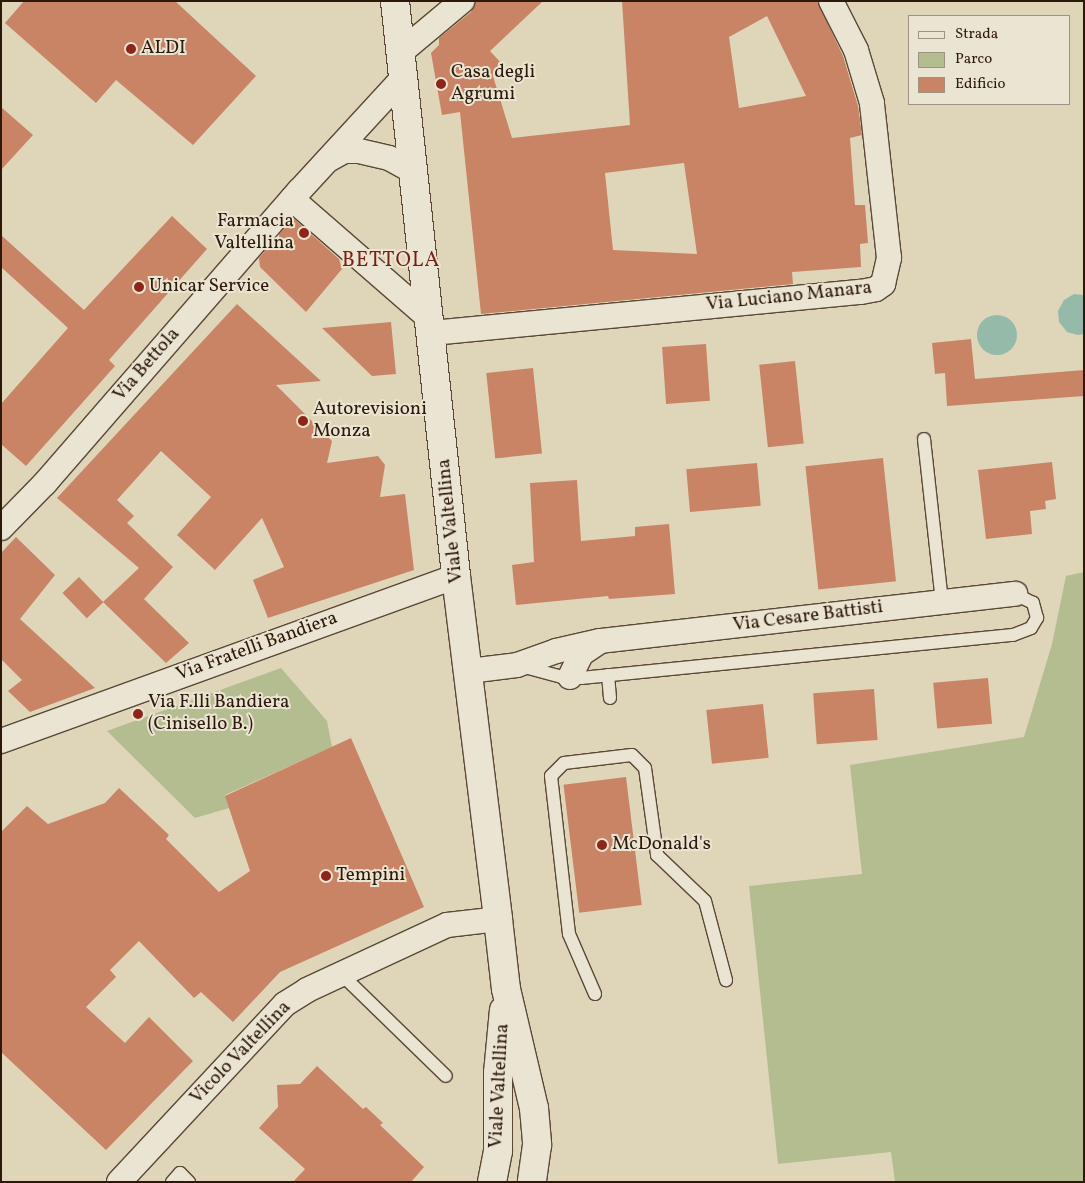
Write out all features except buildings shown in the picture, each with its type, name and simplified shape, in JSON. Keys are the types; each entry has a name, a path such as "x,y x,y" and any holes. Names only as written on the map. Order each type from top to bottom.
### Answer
{"main road":[{"name":"Viale Valtellina","path":"395,1 437,376 456,576 506,989 534,1108 537,1145 532,1182"},
{"name":"Viale Valtellina","path":"492,1182 498,1152 498,1074 506,989"}],"street":[{"name":"Via Bettola","path":"1,528 45,482 324,162 402,64 462,1"},
{"name":"Via Luciano Manara","path":"431,326 861,292 876,290 884,284 888,258 872,103 856,50 832,1"},
{"name":"Via Bettola","path":"324,162 344,151 359,151 389,158 414,172"},
{"path":"292,199 431,326"},
{"name":"Via Fratelli Bandiera","path":"1,741 456,576"},
{"name":"Via Cesare Battisti","path":"469,671 516,665 556,651 600,641 1015,594"},
{"path":"570,677 581,654 600,641"},
{"name":"Vicolo Valtellina","path":"124,1180 285,1004 341,974 447,926 498,919"}],"lane":[{"path":"924,439 942,601"},
{"path":"516,665 570,677 608,675 1013,635 1031,628 1037,618 1033,603 1015,594"},
{"path":"608,675 610,698"},
{"path":"595,994 569,934 551,776 564,763 632,755 645,768 657,856 705,901 726,980"},
{"path":"341,974 446,1076"},
{"path":"172,1182 180,1173 189,1182"}],"green space":[{"path":"1084,572 1084,1182 895,1182 891,1152 778,1164 749,886 862,874 850,765 1024,737 1052,644 1066,576"},
{"path":"281,668 327,721 332,747 225,795 229,808 195,818 107,731"}],"shaded area":[{"path":"1074,294 1084,295 1084,334 1078,335 1067,332 1059,322 1058,311 1064,300"},
{"path":"1001,315 1008,318 1014,324 1017,335 1016,343 1008,352 1001,355 993,355 986,352 978,343 977,331 980,324 989,316"}],"place":[{"name":"ALDI","path":"131,49"},
{"name":"Casa degli Agrumi","path":"441,84"},
{"name":"Farmacia Valtellina","path":"304,233"},
{"name":"Unicar Service","path":"139,287"},
{"name":"Autorevisioni Monza","path":"303,421"},
{"name":"Via F.lli Bandiera (Cinisello B.)","path":"138,714"},
{"name":"McDonald's","path":"602,845"},
{"name":"Tempini","path":"326,876"}],"district":[{"name":"BETTOLA","path":"391,261"}]}
